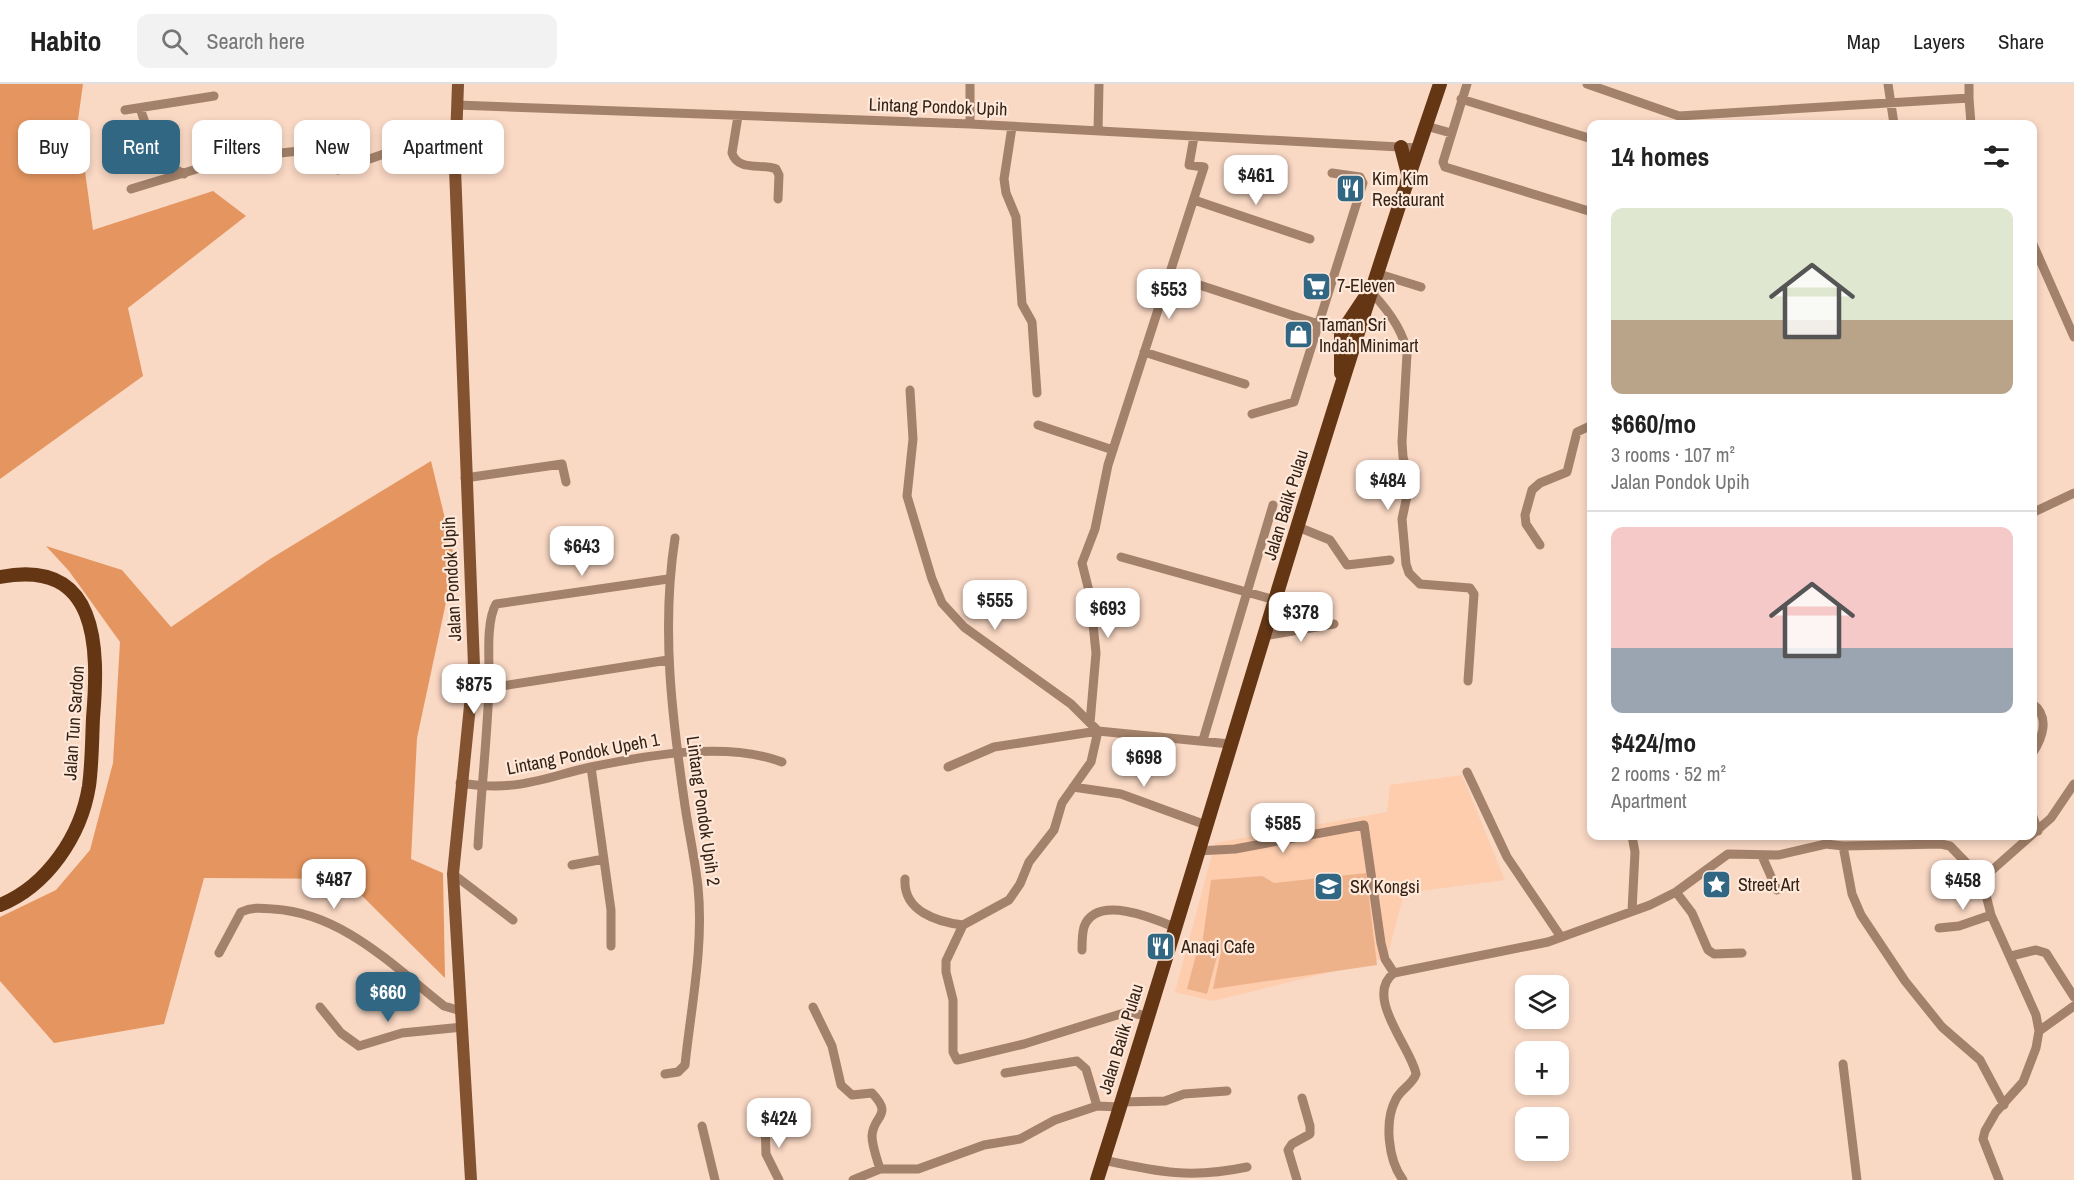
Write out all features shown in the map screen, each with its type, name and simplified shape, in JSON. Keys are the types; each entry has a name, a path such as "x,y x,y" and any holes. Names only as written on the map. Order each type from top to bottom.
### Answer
{"main road":[{"name":"Jalan Pondok Upih","path":"456,120 458,84"},
{"name":"Jalan Balik Pulau","path":"1097,1180 1263,636 1408,177 1440,84"},
{"path":"1401,147 1408,177"},
{"name":"Jalan Pondok Upih","path":"456,174 465,478 474,666 460,783 453,874 471,1180"},
{"path":"1340,393 1342,332 1376,283"},
{"name":"Jalan Tun Sardon","path":"0,577 37,574 57,581 75,595 89,618 94,635 97,667 89,787 75,830 64,852 48,871 30,888 0,905"}],"street":[{"path":"970,84 970,124"},
{"path":"1098,131 1099,84"},
{"path":"1467,84 1443,162 1445,167 1587,210"},
{"path":"1587,84 1679,120 1969,98"},
{"path":"1888,84 1893,120"},
{"path":"1969,84 1971,120"},
{"path":"125,110 214,96"},
{"path":"1461,99 1587,137"},
{"name":"Lintang Pondok Upih","path":"457,105 970,124 1418,148"},
{"path":"140,108 156,151 166,164 184,174"},
{"path":"738,116 734,158 746,166 776,169 779,175 778,200"},
{"path":"1426,126 1451,133"},
{"path":"1012,127 1005,178 1008,199 1016,217 1022,304 1032,322 1037,393"},
{"path":"1090,723 1096,653 1090,595 1082,563 1095,529 1108,465 1204,167 1188,165 1194,136"},
{"path":"131,189 233,158 309,150 322,153 332,168 338,170 382,155"},
{"path":"1252,414 1294,402 1363,183 1360,177 1332,173"},
{"path":"1194,200 1310,239"},
{"path":"2037,253 2074,337"},
{"path":"1169,275 1358,337"},
{"path":"1420,287 1376,283 1406,345 1407,354 1402,442 1403,458 1410,482 1402,519 1406,564 1409,573 1420,584 1470,588 1474,594 1468,681"},
{"path":"1144,352 1245,384"},
{"path":"910,390 913,439 907,496 932,579 942,603 964,627 1065,699 1098,731"},
{"path":"1038,425 1113,450"},
{"path":"1540,545 1526,524 1525,515 1532,490 1540,483 1567,472 1577,432 1587,427"},
{"path":"465,478 562,464 566,482"},
{"path":"2037,511 2074,494"},
{"path":"1203,740 1273,505"},
{"path":"1298,527 1330,540 1347,565 1390,560"},
{"name":"Lintang Pondok Upih 2","path":"665,1074 678,1072 685,1065 698,934 698,886 677,753 668,660 668,579 675,538"},
{"path":"1121,557 1275,600"},
{"path":"478,846 492,614 500,602 668,579"},
{"path":"1263,636 1334,624"},
{"path":"489,688 668,660"},
{"path":"2037,709 2042,715 2044,729 2037,747"},
{"path":"1098,731 1091,762 1062,803 1049,839 1029,862 1020,884 1009,900 963,926 946,966 952,990 953,1052 957,1060 1024,1044 1127,1012 1147,1016"},
{"path":"948,767 994,747 1065,734 1098,731 1230,744"},
{"name":"Lintang Pondok Upeh 1","path":"460,783 481,786 533,784 591,767 677,753 746,753 782,762"},
{"path":"591,767 611,910 610,946"},
{"path":"1467,772 1507,857 1561,937"},
{"path":"2037,828 2038,831 2057,812 2074,784"},
{"path":"1073,786 1121,794 1206,825"},
{"path":"1197,851 1236,849 1364,825 1380,943 1385,959 1394,973"},
{"path":"1632,912 1635,852 1633,840"},
{"path":"1982,879 2028,840"},
{"path":"1400,1179 1391,1154 1392,1108 1401,1091 1416,1074 1412,1059 1393,1029 1386,1004 1387,982 1394,973 1534,946 1632,912 1676,892 1722,856 1728,854 1778,855 1815,845 1941,844 1956,850 1982,879 1991,915 2036,1015 2039,1031 2036,1048 2023,1082 1990,1121 1983,1139 1999,1180"},
{"path":"1843,846 1852,894 1861,915 1905,981 1942,1027 1980,1060 2004,1104"},
{"path":"1762,856 1778,890"},
{"path":"572,865 604,859"},
{"path":"453,874 513,920"},
{"path":"905,879 905,894 911,904 931,917 963,926"},
{"path":"1676,892 1692,913 1708,950 1714,954 1742,953"},
{"path":"219,953 241,912 255,908 295,910 324,920 353,935 444,1006 461,1011"},
{"path":"1082,950 1084,928 1091,917 1101,911 1126,911 1174,927"},
{"path":"1939,928 1959,926 1991,915"},
{"path":"2011,956 2036,950 2046,953 2074,1003 2039,1031"},
{"path":"320,1007 341,1033 359,1046 402,1033 463,1027"},
{"path":"813,1007 829,1040 844,1091 852,1095 872,1093 882,1107 883,1113 872,1137 880,1169"},
{"path":"1005,1073 1077,1061 1086,1070 1097,1106"},
{"path":"1843,1064 1857,1180"},
{"path":"854,1180 880,1169 918,1169 984,1145 1020,1139 1055,1120 1097,1106 1165,1101 1184,1094 1227,1091"},
{"path":"1297,1180 1288,1150 1292,1144 1310,1134 1302,1098"},
{"path":"765,1122 766,1154 779,1180"},
{"path":"702,1126 715,1180"},
{"path":"1103,1160 1155,1171 1198,1175 1247,1167"}],"shaded area":[{"path":"0,84 83,84 78,120 18,120 18,174 85,174 93,230 213,191 246,216 128,308 143,376 0,479"},
{"path":"431,461 455,560 417,738 411,859 443,873 445,978 345,879 204,878 164,1024 54,1043 0,981 0,917 56,890 90,850 113,763 120,642 69,571 46,546 122,570 171,627 270,559"},
{"name":"SK Kongsi","path":"1462,775 1505,880 1404,893 1387,958 1213,1001 1175,992 1215,843 1387,812 1390,785"},
{"path":"1366,873 1377,965 1213,989 1221,951 1202,945 1211,880 1262,876 1274,883"},
{"path":"1197,951 1217,956 1207,994 1187,989"}],"place":[{"name":"Kim Kim Restaurant","path":"1351,189"},
{"name":"7-Eleven","path":"1316,286"},
{"name":"Taman Sri Indah Minimart","path":"1298,335"},
{"name":"Street Art","path":"1717,885"},
{"name":"SK Kongsi","path":"1329,887"},
{"name":"Anaqi Cafe","path":"1160,947"}]}
